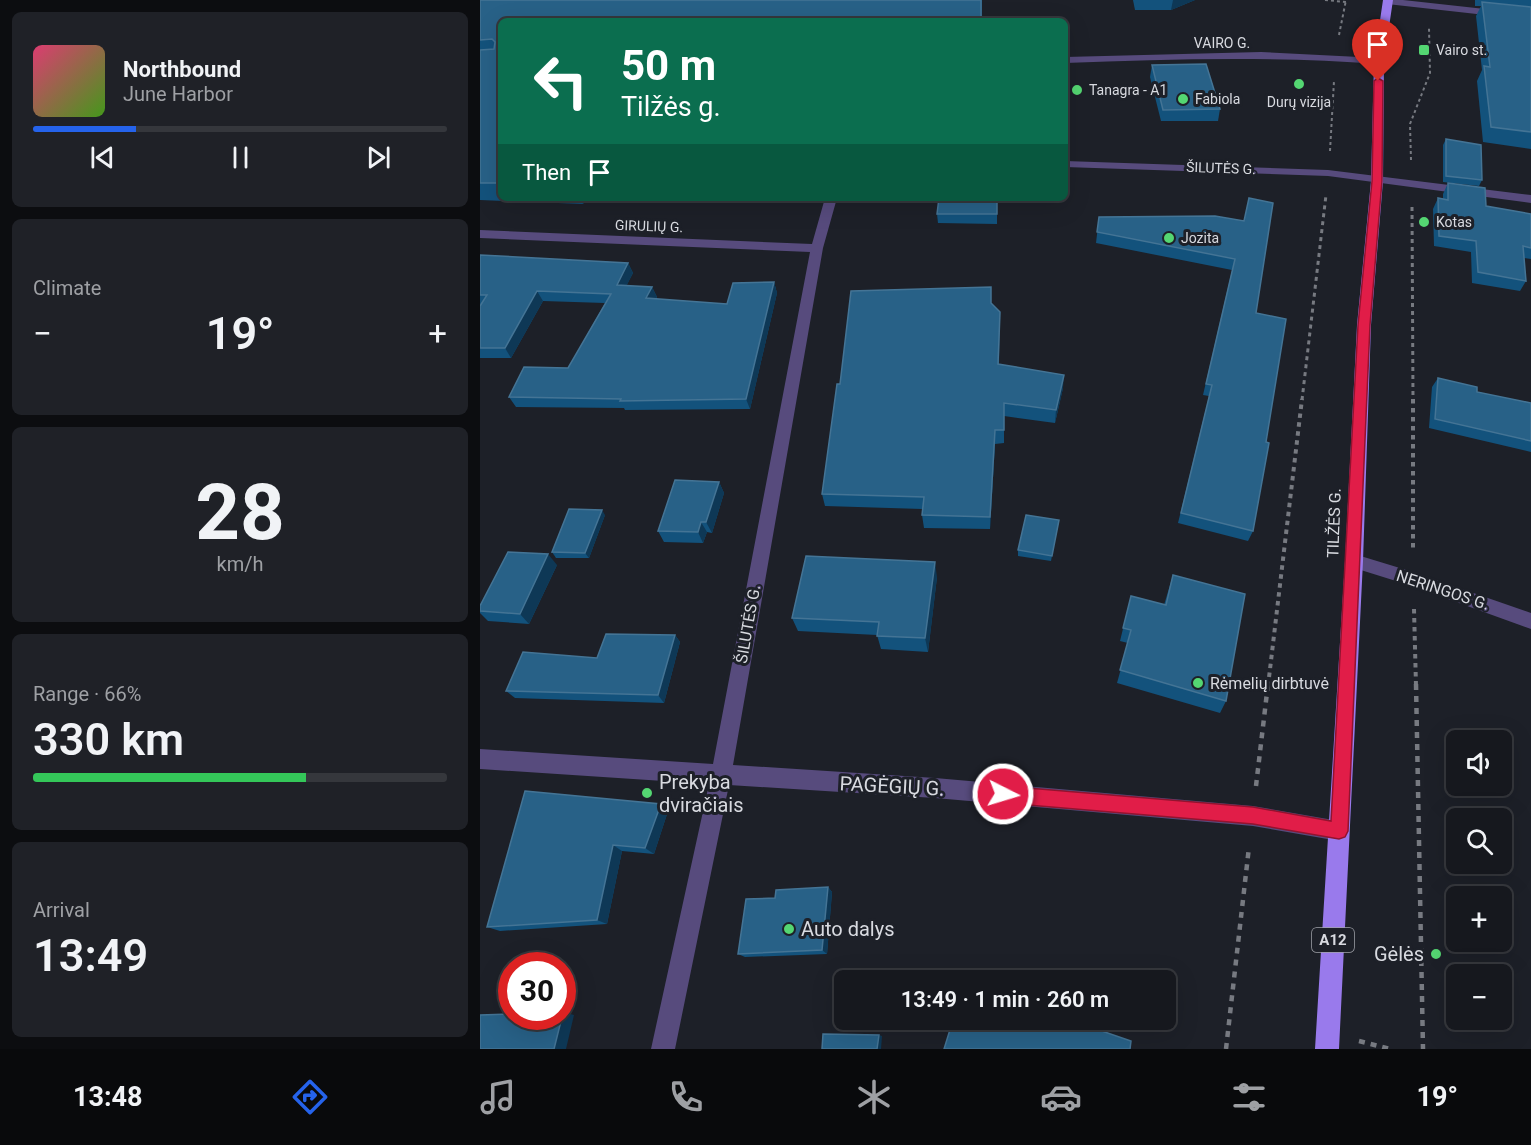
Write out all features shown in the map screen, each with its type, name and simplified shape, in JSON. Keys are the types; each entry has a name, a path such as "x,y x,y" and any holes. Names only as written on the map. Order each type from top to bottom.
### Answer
{"highway":[{"name":"TILŽĖS G.","path":"1327,1049 1354,561 1364,325 1377,181 1379,61 1388,1"}],"street":[{"path":"1388,1 1531,17"},
{"name":"VAIRO G.","path":"1068,60 1226,56 1335,57 1379,61"},
{"name":"ŠILUTĖS G.","path":"1068,164 1328,173 1531,199"},
{"name":"ŠILUTĖS G.","path":"663,1049 720,776 817,248 830,201"},
{"name":"GIRULIŲ G.","path":"480,234 817,248"},
{"name":"NERINGOS G.","path":"1354,561 1413,579 1531,621"},
{"name":"PAGĖGIŲ G.","path":"480,759 935,788 1253,816 1339,831"}],"path":[{"path":"1226,1049 1328,173 1335,57 1346,1 1325,0"},
{"path":"1423,1049 1413,579 1410,124 1430,74 1429,6"}],"building":[{"path":"480,0 981,0 981,18 498,18 498,183 480,183 480,50 494,49 495,42 492,39 480,40"},
{"path":"1482,2 1531,7 1531,132 1491,127 1484,66 1490,67"},
{"name":"Fabiola","path":"1206,64 1220,109 1163,110 1152,65"},
{"path":"1446,139 1481,145 1482,180 1446,176"},
{"path":"1448,183 1485,188 1486,206 1531,214 1531,248 1523,246 1526,281 1478,272 1476,241 1439,236 1438,198 1448,200"},
{"path":"1249,198 1273,203 1256,313 1286,319 1266,442 1269,443 1253,531 1181,513 1212,385 1206,384 1235,259 1097,232 1099,217 1215,216 1244,221"},
{"path":"939,201 997,201 997,214 937,214"},
{"path":"480,255 628,263 617,285 652,287 646,298 727,304 733,283 774,282 746,399 620,401 621,399 509,397 524,367 568,368 611,294 537,291 505,348 480,348 480,306 487,295 480,295"},
{"path":"991,287 991,303 1000,312 998,364 1064,375 1056,410 1004,403 1004,430 995,430 990,517 922,515 924,497 822,494 837,384 840,384 851,291"},
{"path":"1438,378 1477,387 1477,392 1531,403 1531,441 1435,419"},
{"path":"675,480 719,482 706,522 701,522 698,532 658,531"},
{"path":"569,509 602,510 585,553 552,552"},
{"path":"1026,515 1059,520 1052,556 1018,550"},
{"path":"508,552 548,554 520,614 480,611 480,606"},
{"path":"806,556 935,562 925,638 877,636 879,622 792,618"},
{"path":"1173,575 1245,594 1226,701 1120,670 1131,630 1123,628 1131,596 1166,605"},
{"path":"606,634 675,635 658,695 506,691 523,652 597,658"},
{"path":"525,791 661,804 645,848 613,845 597,920 487,927"},
{"name":"Auto dalys","path":"828,887 822,950 738,954 746,899 775,898 776,890"},
{"path":"498,1014 498,1030 559,1030 554,1049 480,1049 480,1015"},
{"path":"950,1030 1099,1030 1131,1041 1130,1049 944,1049"},
{"path":"823,1034 879,1035 877,1049 822,1049"}],"place":[{"name":"Vairo st.","path":"1424,50"},
{"name":"Durų vizija","path":"1299,84"},
{"name":"Tanagra - A1","path":"1077,90"},
{"name":"Fabiola","path":"1183,99"},
{"name":"Kotas","path":"1424,222"},
{"name":"Jozita","path":"1169,238"},
{"name":"Rėmelių dirbtuvė","path":"1198,683"},
{"name":"Prekyba dviračiais","path":"647,793"},
{"name":"Auto dalys","path":"789,929"},
{"name":"Gėlės","path":"1436,954"}],"route":[{"path":"1003,794 1253,816 1339,831 1364,325 1377,181 1378,81"}]}
